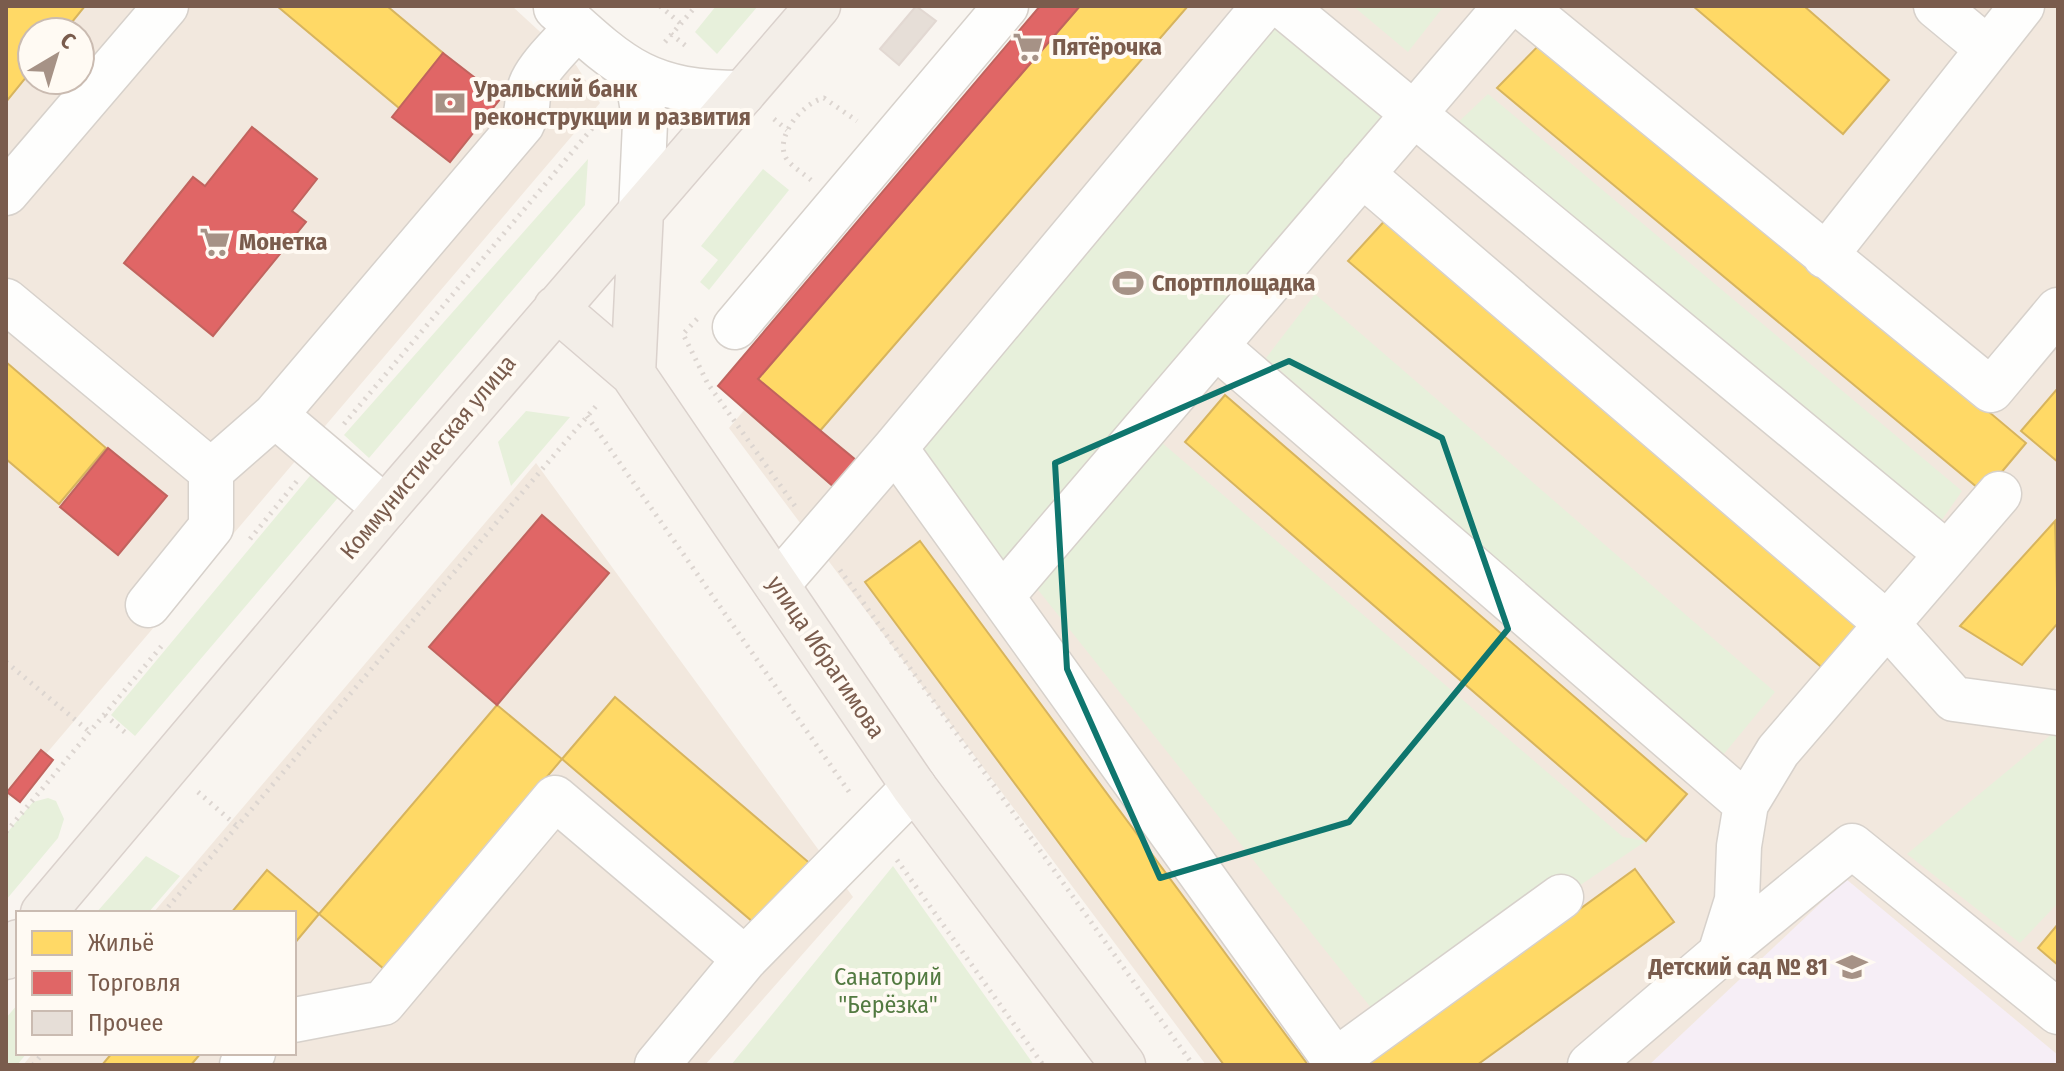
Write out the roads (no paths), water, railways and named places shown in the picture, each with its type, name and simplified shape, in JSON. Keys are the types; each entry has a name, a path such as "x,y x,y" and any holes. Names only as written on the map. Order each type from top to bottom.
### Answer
{"main road":[{"name":"Коммунистическая улица","path":"45,911 641,211 758,106 818,6"},
{"path":"633,374 641,211"},
{"name":"улица Ибрагимова","path":"556,308 633,374 914,787 1123,1065"}],"street":[{"path":"6,193 166,6"},
{"path":"720,318 1006,6"},
{"path":"777,585 1264,6"},
{"path":"1283,6 1947,554"},
{"path":"1002,596 1506,6"},
{"path":"1522,6 1991,390 2058,310"},
{"path":"1936,6 1988,49"},
{"path":"1825,256 2022,6"},
{"path":"148,605 211,527 211,471 275,415 522,124 529,112 528,92 566,16 695,93 758,106"},
{"path":"641,211 647,63"},
{"path":"1362,174 1887,624 1954,699 2058,713"},
{"path":"6,301 211,471"},
{"path":"1217,347 1746,804"},
{"path":"275,415 385,508"},
{"path":"895,448 1331,1055 1350,1050 1561,897"},
{"path":"1720,954 1737,900 1739,846 1746,804 1778,751 1999,494"},
{"path":"657,1065 745,959 914,787"},
{"path":"296,1020 383,1003 555,798 745,959"},
{"path":"1590,1065 1852,846 2058,1012"}],"place":[{"name":"Пятёрочка","path":"1028,47"},
{"name":"Уральский банк реконструкции и развития","path":"450,103"},
{"name":"Монетка","path":"215,242"},
{"name":"Спортплощадка","path":"1128,283"},
{"name":"Детский сад № 81","path":"1852,967"}],"park label":[{"name":"Санаторий \"Берёзка\"","path":"888,991"}]}
